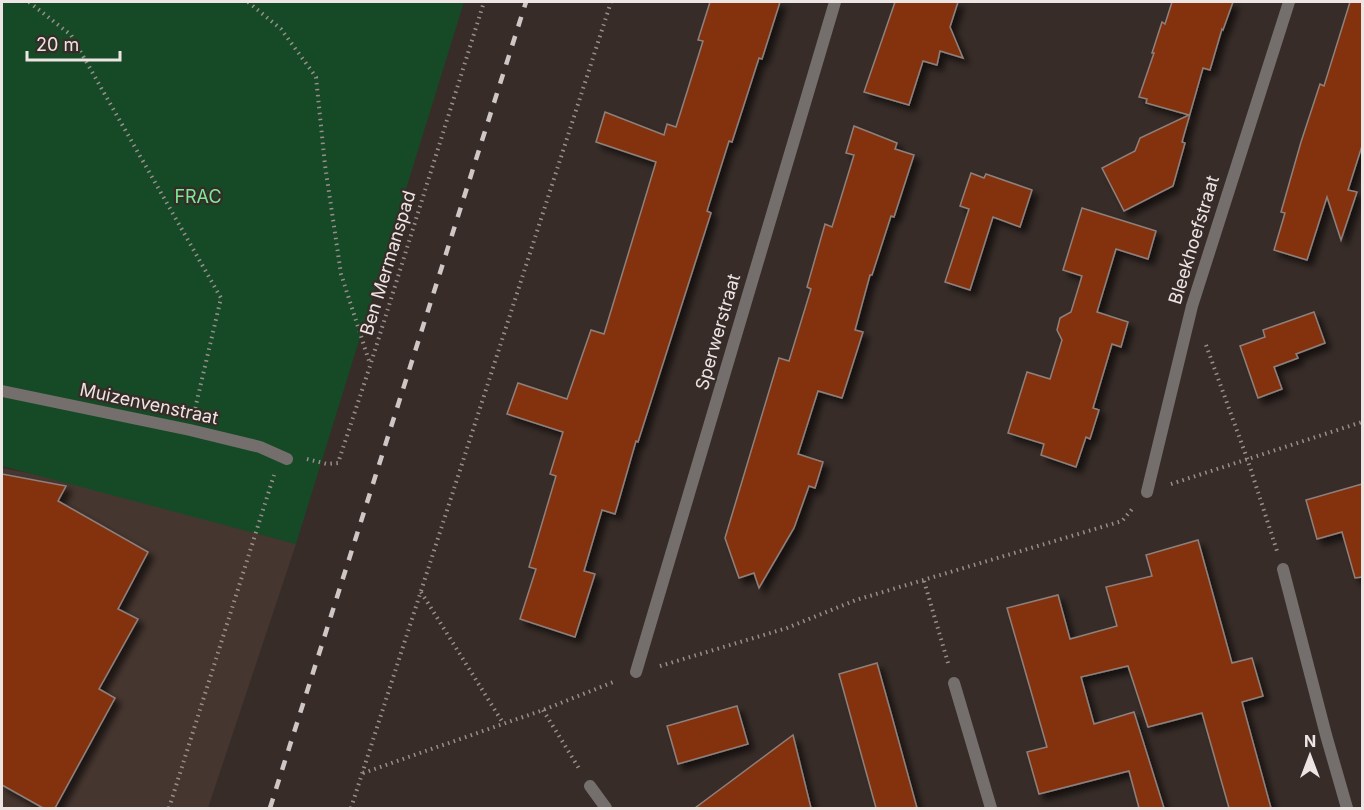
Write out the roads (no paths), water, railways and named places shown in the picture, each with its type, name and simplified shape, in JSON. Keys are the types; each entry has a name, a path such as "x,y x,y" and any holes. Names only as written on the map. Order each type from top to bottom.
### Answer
{"street":[{"name":"Sperwerstraat","path":"636,672 835,2"},
{"name":"Bleekhoefstraat","path":"1147,492 1192,306 1289,2"},
{"name":"Muizenvenstraat","path":"2,391 190,430 260,447 287,459"},
{"path":"1283,569 1347,808"},
{"path":"954,683 991,808"},
{"path":"590,786 606,808"}],"railway":[{"path":"270,808 526,2"}],"park label":[{"name":"FRAC","path":"198,197"}]}
